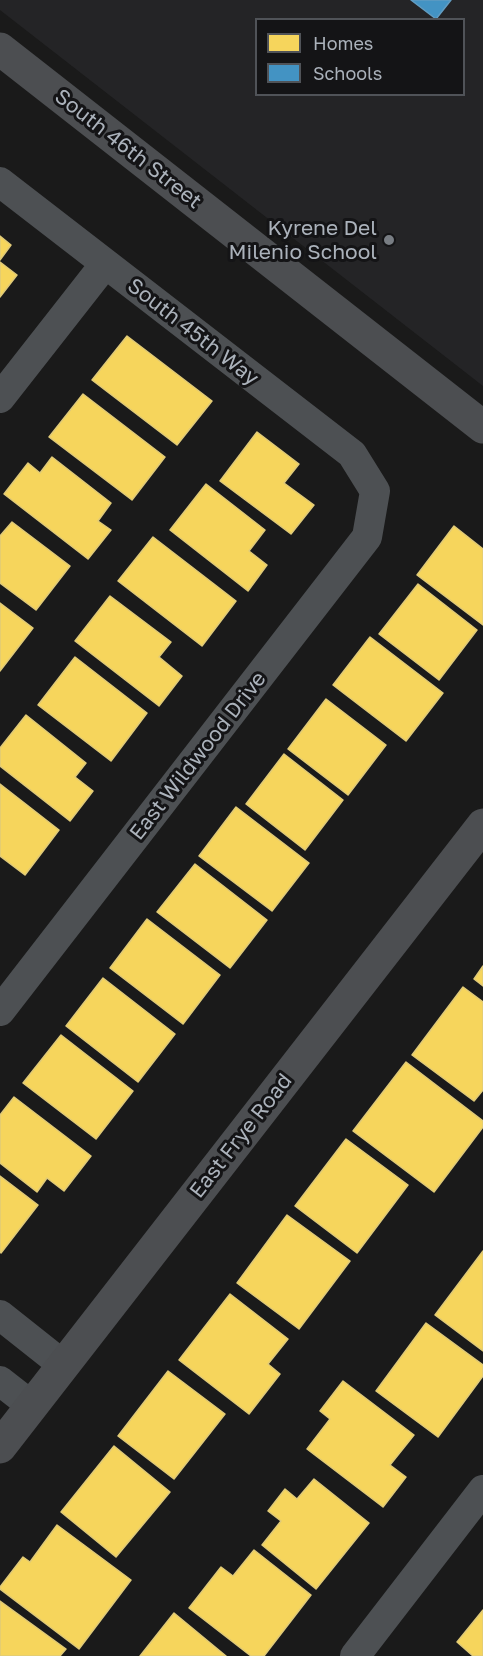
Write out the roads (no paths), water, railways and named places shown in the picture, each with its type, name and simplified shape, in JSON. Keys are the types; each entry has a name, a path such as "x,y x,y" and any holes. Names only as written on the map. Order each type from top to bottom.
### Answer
{"street":[{"name":"South 46th Street","path":"0,49 483,427"},
{"name":"South 45th Way","path":"0,182 352,454 375,491"},
{"path":"0,398 105,264"},
{"name":"East Wildwood Drive","path":"0,1011 367,537 375,491"},
{"name":"East Frye Road","path":"0,1447 483,825"},
{"path":"0,1315 63,1365"},
{"path":"0,1381 32,1406"},
{"path":"355,1656 483,1490"}],"place":[{"name":"Kyrene Del Milenio School","path":"389,240"}]}
